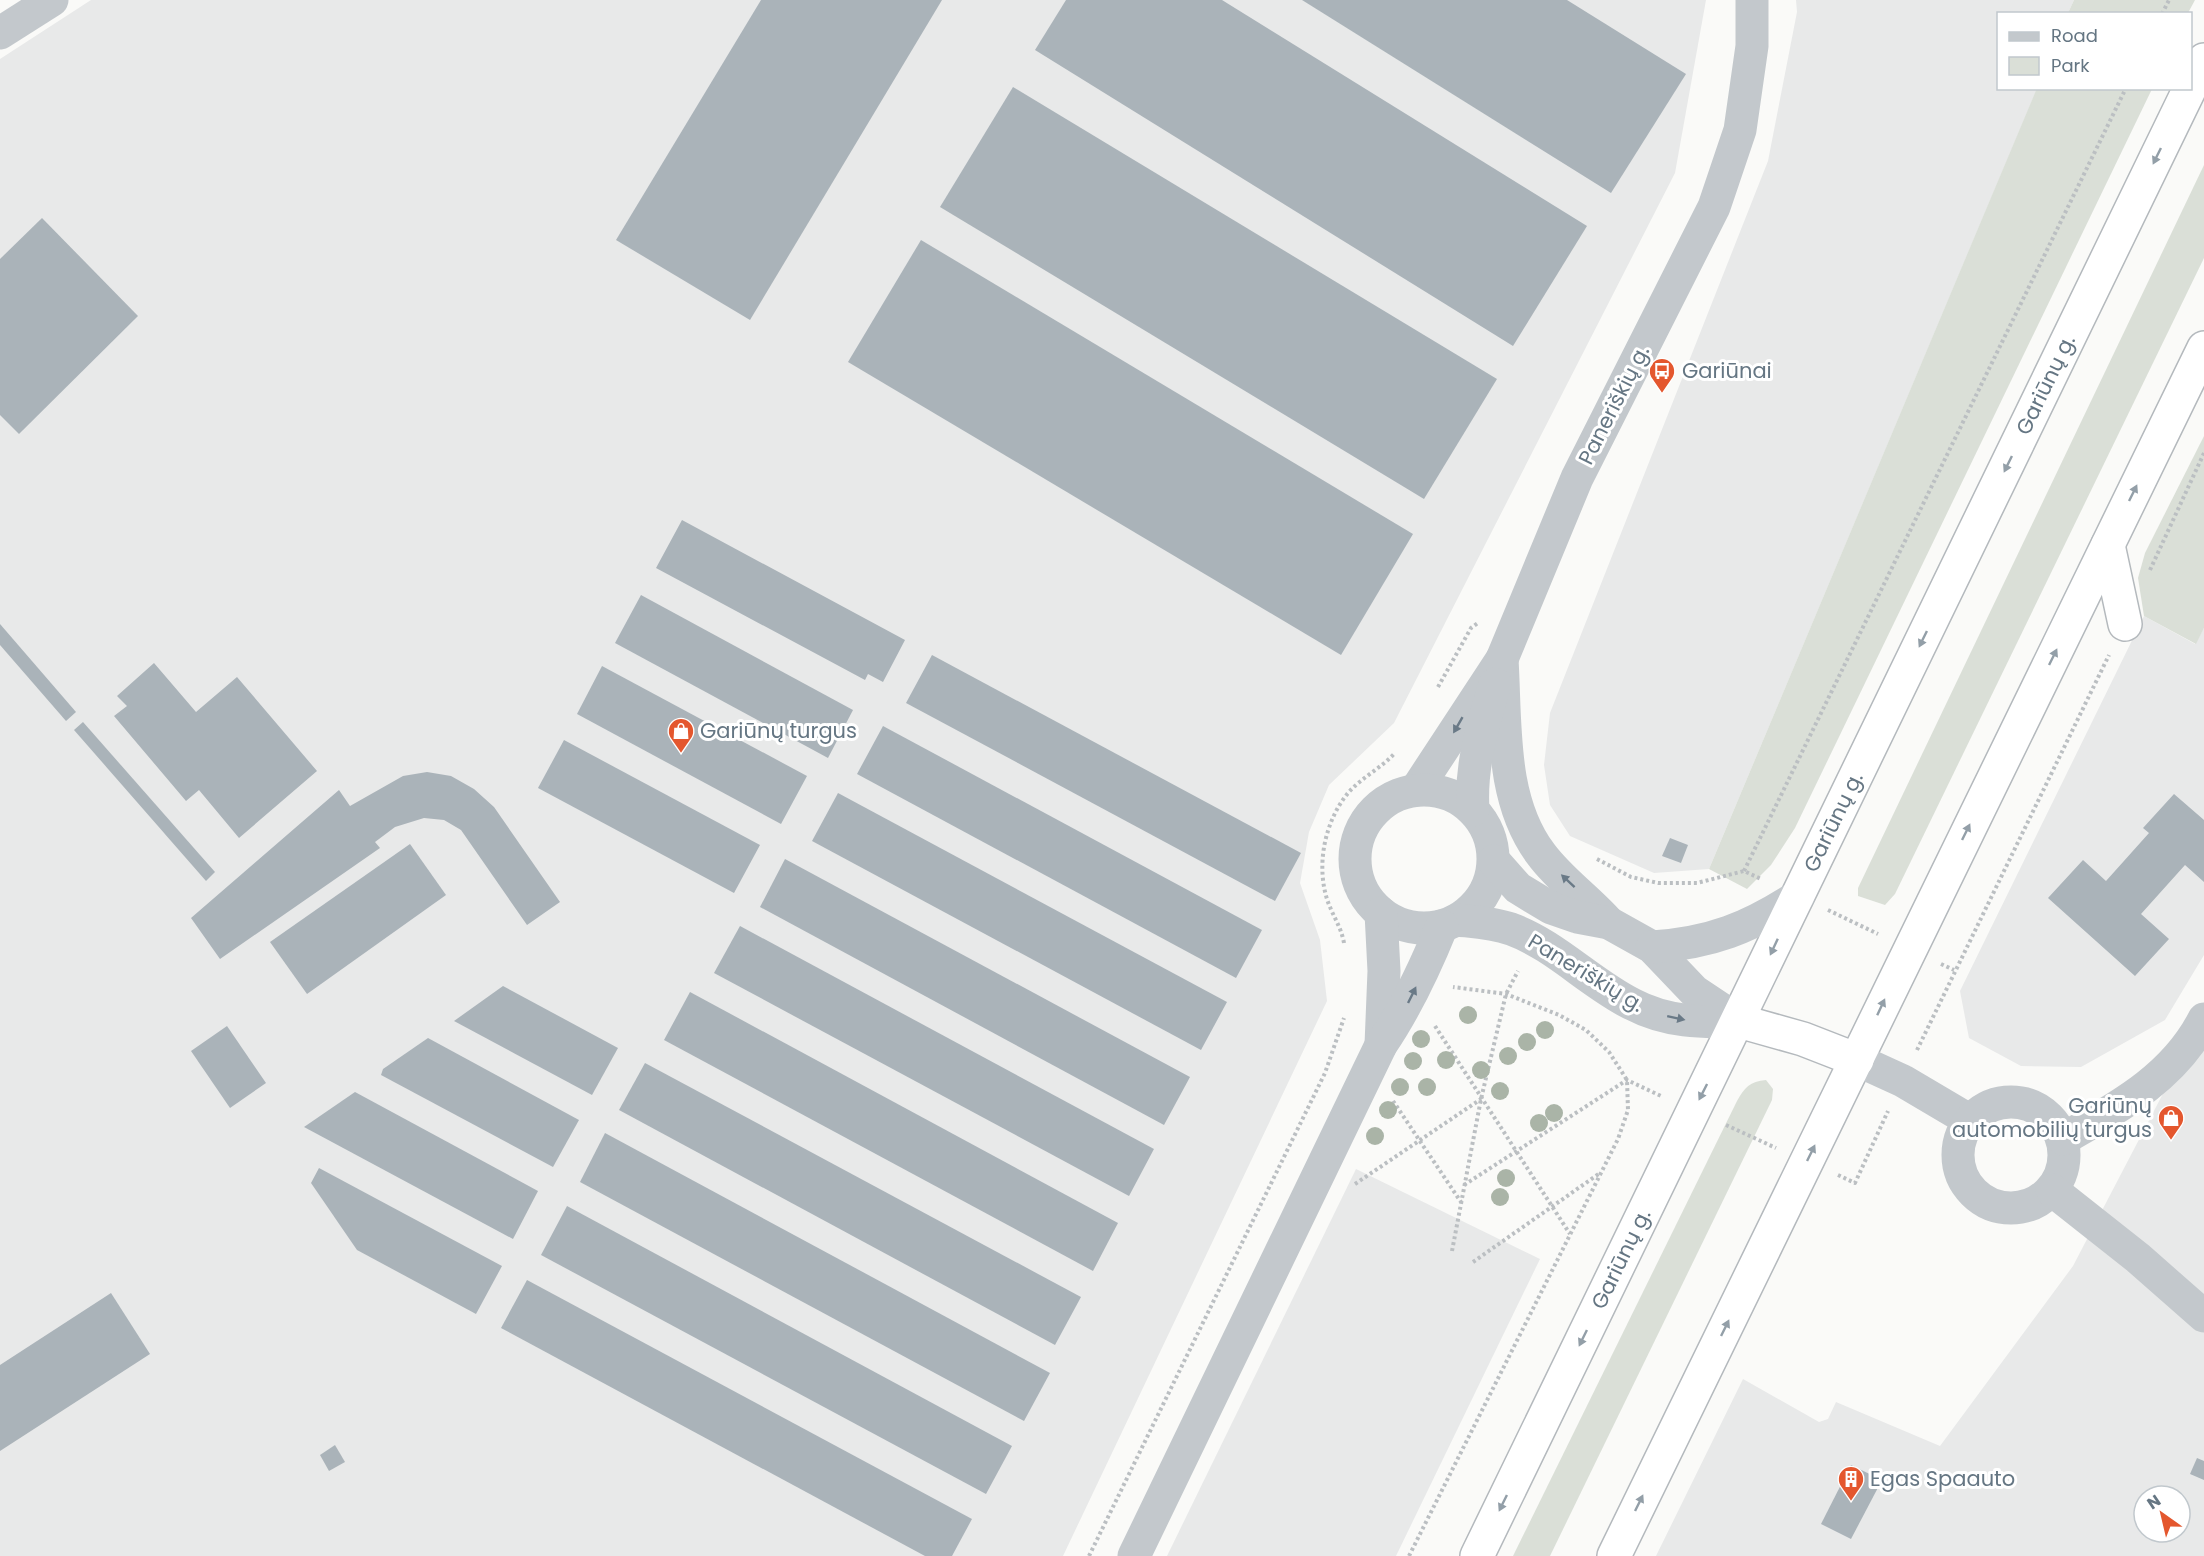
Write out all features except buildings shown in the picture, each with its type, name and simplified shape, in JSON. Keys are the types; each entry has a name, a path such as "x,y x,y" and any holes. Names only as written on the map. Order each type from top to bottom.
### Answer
{"highway":[{"name":"Gariūnų g.","path":"2192,84 2204,60"},
{"name":"Gariūnų g.","path":"1477,1556 1739,1021 2189,90"},
{"path":"1614,1556 2204,348"},
{"path":"2108,546 2125,624"},
{"path":"1739,1021 1803,1039 1857,1060"}],"street":[{"path":"0,33 52,0"},
{"name":"Paneriškių g.","path":"1416,790 1502,659 1577,478 1714,207 1740,130 1752,46 1752,0"},
{"path":"1473,810 1471,782 1477,749 1502,659"},
{"path":"1502,659 1511,790 1523,825 1541,855 1609,922"},
{"name":"Paneriškių g.","path":"1450,923 1476,905 1489,885 1494,861 1488,833 1473,810 1456,797 1437,791 1416,790 1396,796 1379,807 1366,822 1358,841 1355,861 1359,881 1368,898 1382,914 1399,923 1418,928 1450,923 1490,923 1534,940 1632,1005 1674,1019 1705,1023 1739,1021"},
{"name":"Paneriškių g.","path":"1494,861 1518,888 1551,908 1577,917 1609,922 1652,947 1694,991 1739,1021"},
{"path":"1652,947 1687,944 1724,935 1760,920 1798,896"},
{"path":"1376,1057 1384,971 1382,914"},
{"path":"1134,1556 1376,1057 1404,1012 1450,923"},
{"path":"2063,1139 2132,1100 2170,1066 2204,1019"},
{"path":"1857,1060 1903,1081 1969,1120"},
{"path":"2011,1101 2027,1103 2042,1111 2055,1123 2063,1139 2063,1166 2052,1190 2038,1201 2022,1207 2005,1209 1988,1204 1973,1194 1958,1166 1957,1150 1961,1134 1969,1120 1981,1110 1996,1103 2011,1101"},
{"path":"2052,1190 2138,1258 2204,1316"}],"path":[{"path":"1744,871 2125,90"},
{"path":"2148,572 2204,453"},
{"path":"1437,689 1471,628 1480,621"},
{"path":"1590,856 1631,877 1658,883 1697,882 1744,871 1954,970 2125,624"},
{"path":"1345,948 1341,928 1327,900 1323,878 1326,837 1333,815 1349,792 1384,765 1400,748"},
{"path":"1409,1556 1618,1139 1628,1110 1627,1080 1609,1052 1586,1030 1506,993 1481,1099 1452,1251"},
{"path":"1089,1556 1325,1073 1347,1007"},
{"path":"1433,1023 1570,1234"},
{"path":"1376,1057 1420,1140 1461,1202"},
{"path":"1627,1080 1855,1183"},
{"path":"1464,1185 1627,1080"},
{"path":"1346,1190 1481,1099"},
{"path":"1473,1262 1551,1205 1601,1173"}],"shaded area":[{"name":"Gariūnų turgus","path":"91,0 1706,0 1675,173 1394,723 1329,785 1309,832 1300,883 1320,940 1327,1001 1063,1556 0,1556 0,59"},
{"path":"1796,0 2074,0 2068,12 1997,12 1997,90 2037,90 1709,869 1654,873 1570,836 1550,805 1544,765 1550,713 1768,161 1797,12"},
{"path":"2144,616 2195,644 2204,628 2204,955 2165,1020 2081,1067 2021,1066 1969,1038 1960,991"},
{"path":"2204,1015 2204,1556 1656,1556 1743,1379 1819,1422 1828,1419 1836,1402 1940,1446 2073,1266"},
{"path":"1356,1169 1540,1259 1396,1556 1167,1556"}],"green space":[{"path":"2074,0 2195,0 2189,12 2068,12"},
{"path":"2036,90 2152,90 1795,828 1771,865 1747,889 1709,869"},
{"path":"2204,165 2204,258 1895,894 1885,905 1858,896 1858,888"},
{"path":"2204,436 2204,628 2196,644 2144,616 2138,578 2145,553"},
{"path":"1766,1080 1773,1089 1772,1100 1550,1556 1513,1556 1737,1101 1748,1086"}],"place":[{"name":"Gariūnai","path":"1662,394"},
{"name":"Gariūnų turgus","path":"681,754"},
{"name":"Gariūnų automobilių turgus","path":"2171,1141"},
{"name":"Egas Spaauto","path":"1851,1502"}]}
